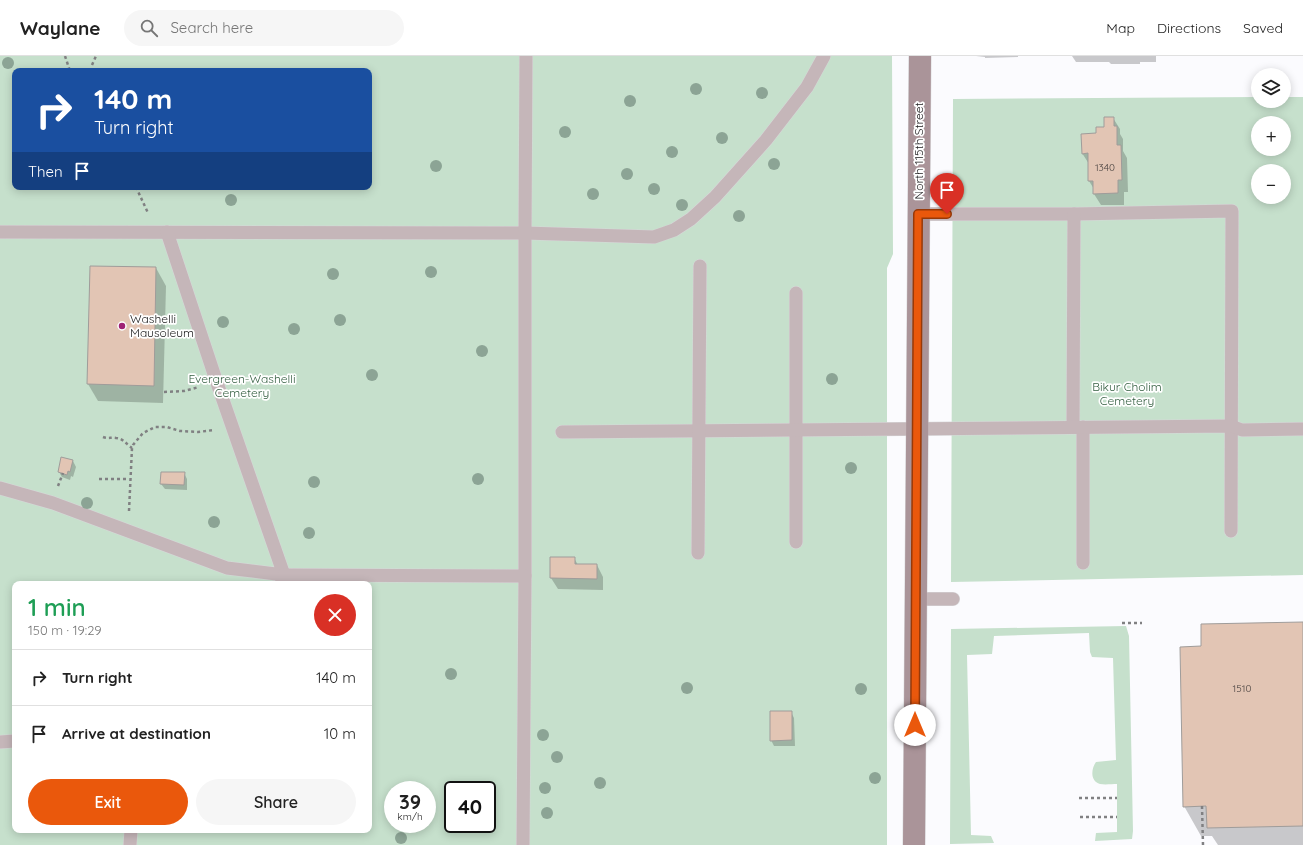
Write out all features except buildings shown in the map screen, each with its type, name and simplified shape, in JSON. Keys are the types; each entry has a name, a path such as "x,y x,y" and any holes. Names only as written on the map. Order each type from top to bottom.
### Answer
{"street":[{"name":"North 115th Street","path":"914,845 920,56"}],"lane":[{"path":"523,845 525,576 524,233 526,56"},
{"path":"0,232 524,233 654,237 674,230 691,219 715,198 766,140 807,87 824,56"},
{"path":"918,214 1074,214 1232,211 1231,531"},
{"path":"1074,214 1078,427 1083,563"},
{"path":"161,232 232,425 282,580"},
{"path":"698,553 700,266"},
{"path":"796,293 796,542"},
{"path":"562,432 1231,426 1242,430 1303,429"},
{"path":"0,488 53,503 227,568 282,580 525,576"},
{"path":"916,599 953,599"},
{"path":"0,742 12,741"},
{"path":"130,833 130,845"}],"path":[{"path":"65,56 69,68"},
{"path":"92,68 96,56"},
{"path":"138,190 161,232"},
{"path":"164,392 184,391 216,380"},
{"path":"128,531 129,479 132,448 144,433 155,427 167,427 180,431 198,432 215,430 232,425"},
{"path":"103,437 107,439 114,437 121,439 132,448"},
{"path":"100,479 129,479"},
{"path":"1122,623 1142,623"},
{"path":"1080,798 1117,798"},
{"path":"1202,806 1203,845"},
{"path":"1080,817 1117,817"}],"green space":[{"name":"Evergreen-Washelli Cemetery","path":"0,56 892,56 893,254 887,268 887,845 0,845"},
{"name":"Bikur Cholim Cemetery","path":"1251,97 1251,108 1291,108 1291,97 1303,97 1303,575 951,582 953,99"},
{"path":"1126,626 1129,636 1132,839 1095,841 1096,833 1117,832 1117,784 1100,784 1094,780 1092,774 1096,762 1116,760 1113,658 1092,657 1090,652 1089,633 994,636 992,654 967,655 971,835 991,836 994,843 950,844 951,629"}],"place":[{"name":"Washelli Mausoleum","path":"122,326"}],"route":[{"path":"915,725 918,214 947,214"}]}
